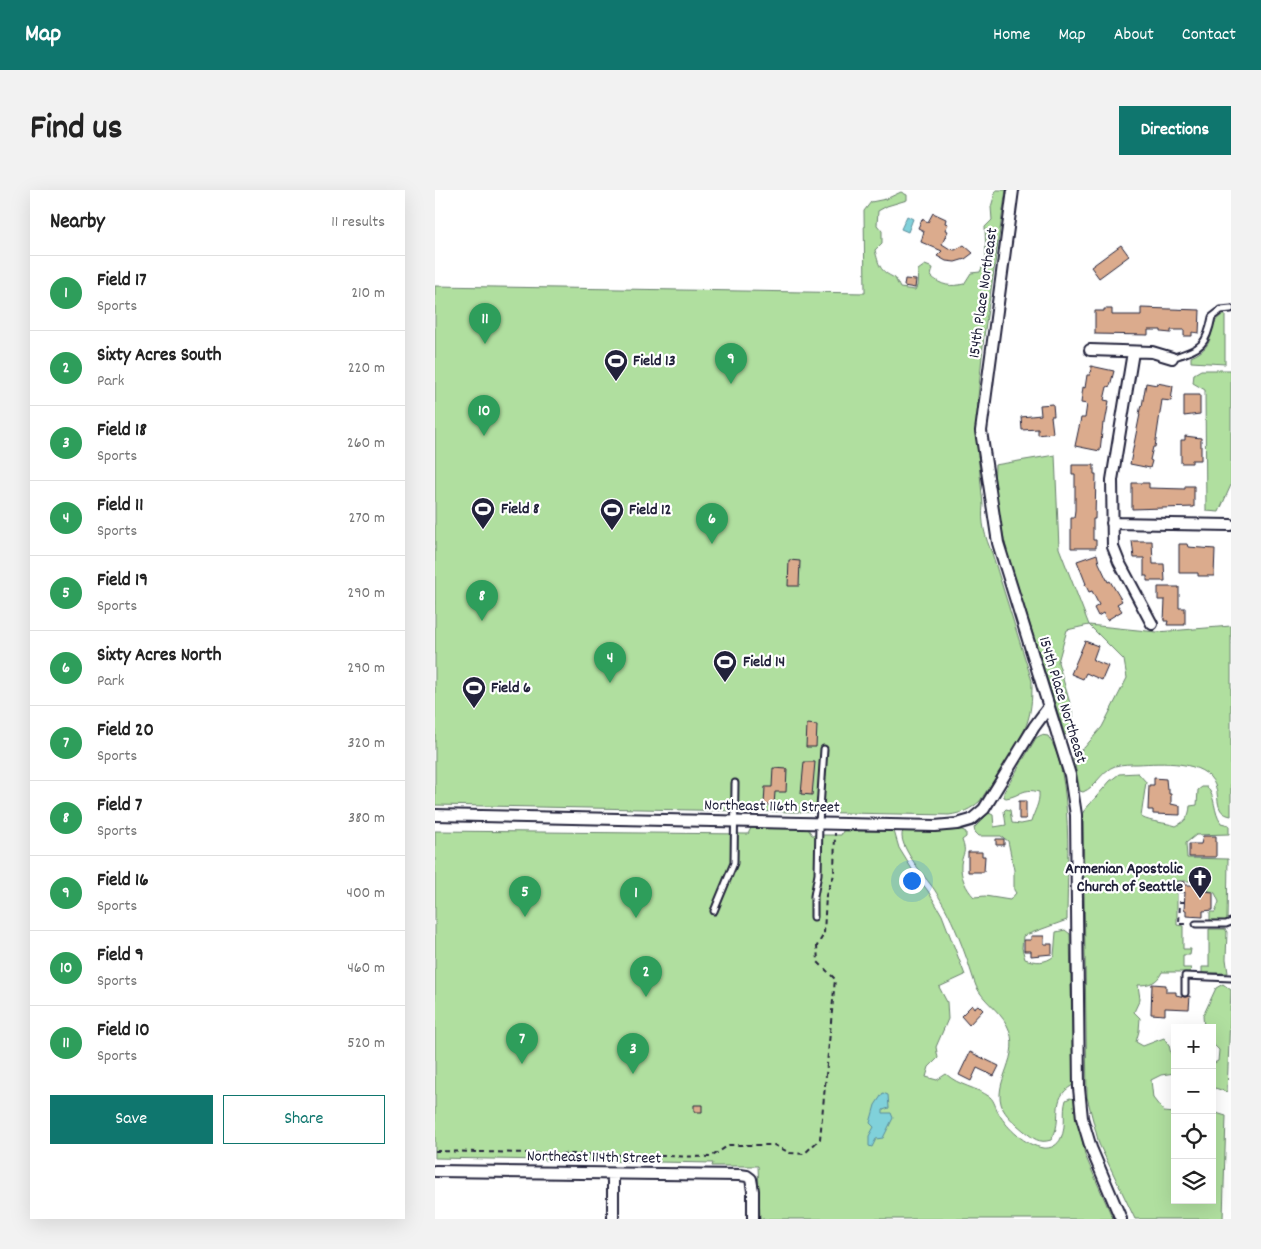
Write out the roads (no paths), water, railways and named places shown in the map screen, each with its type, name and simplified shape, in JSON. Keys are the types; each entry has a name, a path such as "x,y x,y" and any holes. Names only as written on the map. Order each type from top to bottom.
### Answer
{"street":[{"name":"154th Place Northeast","path":"1013,190 981,431 998,543 1070,775 1076,815 1079,1088 1082,1118 1091,1148 1121,1219"},
{"path":"1090,350 1152,352 1172,358"},
{"path":"1133,352 1112,480 1113,547 1152,624"},
{"path":"1112,523 1231,525"},
{"name":"Northeast 116th Street","path":"435,815 935,826 957,824 971,820 984,809 1034,727 1048,708"},
{"name":"Northeast 114th Street","path":"435,1171 747,1176 751,1179 753,1191 753,1219"},
{"path":"613,1174 613,1219"}],"lane":[{"path":"1172,358 1198,348 1205,341 1209,333 1212,317 1221,310 1231,309"},
{"path":"814,917 824,749"},
{"path":"714,911 734,863 735,783"},
{"path":"1196,924 1229,924"},
{"path":"1185,994 1185,976 1231,978"}],"water":[{"path":"907,216 913,219 908,232 901,229"},
{"path":"883,1093 888,1095 889,1108 883,1110 883,1113 891,1113 893,1118 883,1138 876,1139 872,1147 869,1146 869,1136 874,1127 870,1123 875,1105"}],"place":[{"name":"Field 10","path":"485,344"},
{"name":"Field 13","path":"616,382"},
{"name":"Field 16","path":"731,384"},
{"name":"Field 9","path":"484,436"},
{"name":"Field 8","path":"483,530"},
{"name":"Field 12","path":"612,531"},
{"name":"Sixty Acres North","path":"712,544"},
{"name":"Field 7","path":"482,621"},
{"name":"Field 11","path":"610,683"},
{"name":"Field 14","path":"725,683"},
{"name":"Field 6","path":"474,709"},
{"name":"Armenian Apostolic Church of Seattle","path":"1200,899"},
{"name":"Field 19","path":"525,917"},
{"name":"Field 17","path":"636,918"},
{"name":"Sixty Acres South","path":"646,997"},
{"name":"Field 20","path":"522,1064"},
{"name":"Field 18","path":"633,1074"}]}
